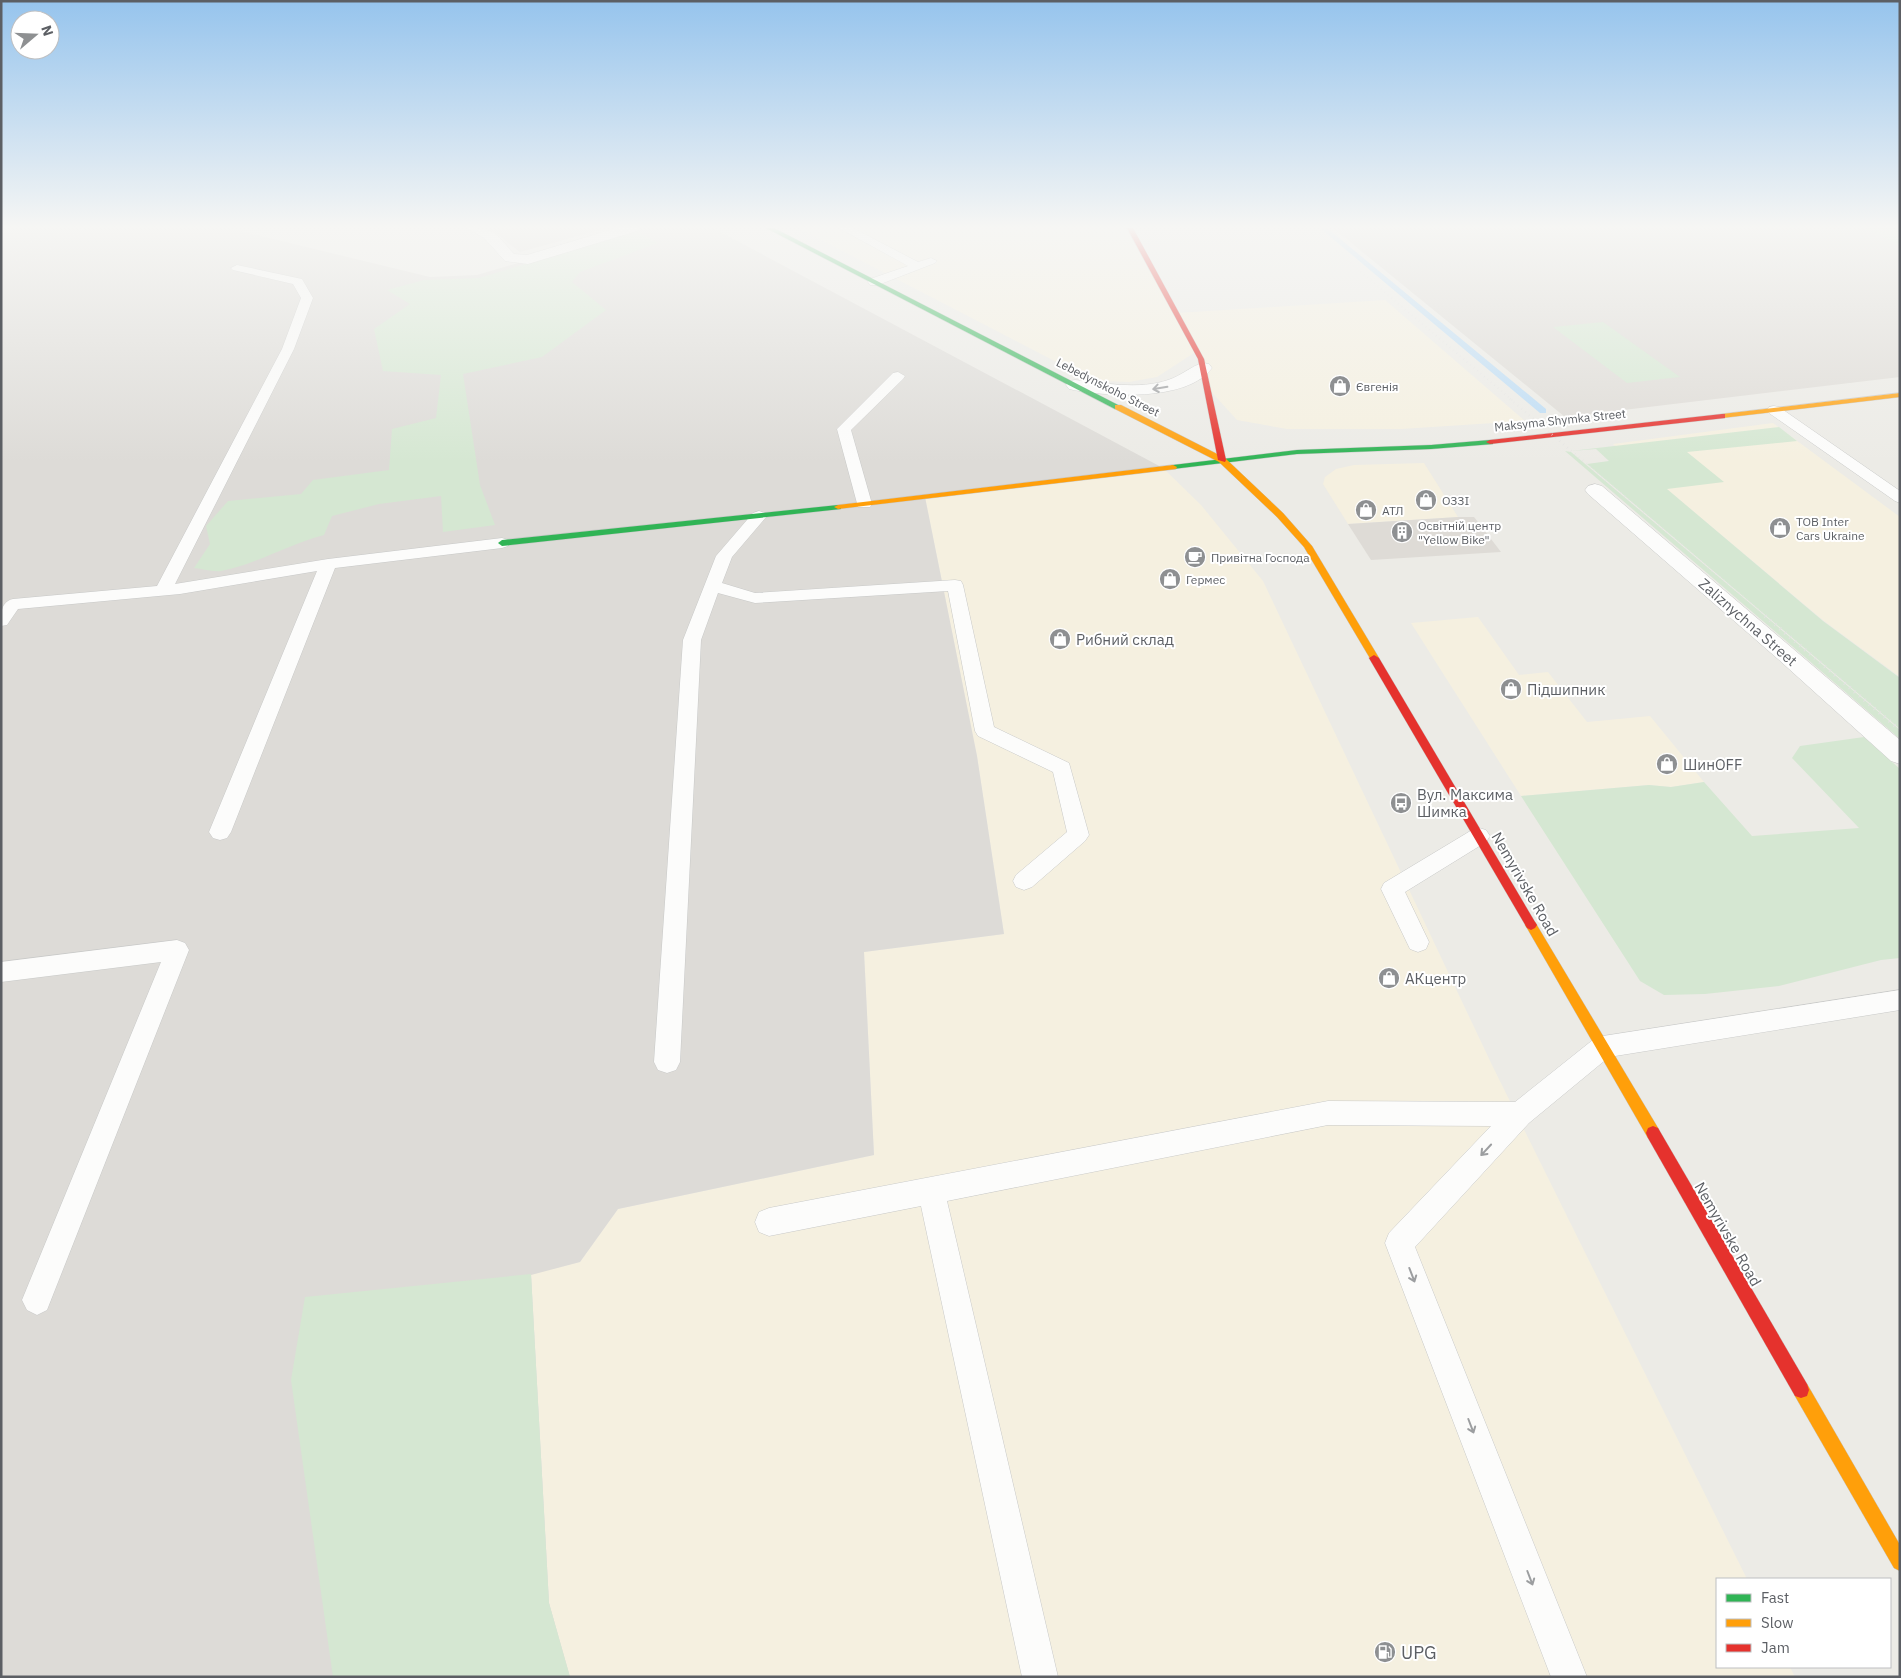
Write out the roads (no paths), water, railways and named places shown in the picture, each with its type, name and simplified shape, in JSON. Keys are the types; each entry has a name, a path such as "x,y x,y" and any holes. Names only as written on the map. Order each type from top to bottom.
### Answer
{"main road":[{"name":"Lebedynskoho Street","path":"921,306 1222,460"},
{"path":"1172,306 1201,359 1222,460"},
{"name":"Maksyma Shymka Street","path":"502,543 864,504 1297,452 1431,446 1543,437 1900,395"},
{"name":"Nemyrivske Road","path":"1222,460 1280,515 1308,546 1603,1047 1900,1562"}],"street":[{"path":"1075,385 1111,389 1153,389 1171,386 1186,380 1203,368"},
{"name":"Zaliznychna Street","path":"1595,490 1900,755"}],"lane":[{"path":"163,590 288,349 304,306"},
{"path":"864,504 844,429 898,376"},
{"path":"1774,410 1900,498"},
{"path":"667,1062 692,640 724,556 758,516"},
{"path":"1,620 13,604 163,590 328,564 502,543"},
{"path":"220,832 328,564"},
{"path":"713,586 756,598 955,585 985,730 1062,768 1078,835 1024,881"},
{"path":"1418,942 1392,889 1479,836"},
{"path":"1,972 177,950 37,1300"},
{"path":"1569,1677 1399,1242 1520,1114 1603,1047 1900,1000"},
{"path":"770,1222 1328,1113 1520,1114"},
{"path":"931,1190 1040,1677"}],"waterway":[{"path":"1417,306 1543,411"}],"railway":[{"path":"1401,306 1512,400"},
{"path":"1510,399 1767,617"},
{"path":"1765,616 1900,730"}],"place":[{"name":"Євгенія","path":"1340,386"},
{"name":"ОЗЗІ","path":"1426,500"},
{"name":"АТЛ","path":"1366,510"},
{"name":"ТОВ Inter Cars Ukraine","path":"1780,528"},
{"name":"Освітній центр \"Yellow Bike\"","path":"1402,532"},
{"name":"Привітна Господа","path":"1195,557"},
{"name":"Гермес","path":"1170,579"},
{"name":"Рибний склад","path":"1060,639"},
{"name":"Підшипник","path":"1511,689"},
{"name":"ШинOFF","path":"1667,764"},
{"name":"Вул. Максима Шимка","path":"1401,803"},
{"name":"АКцентр","path":"1389,978"},
{"name":"UPG","path":"1385,1652"}]}
